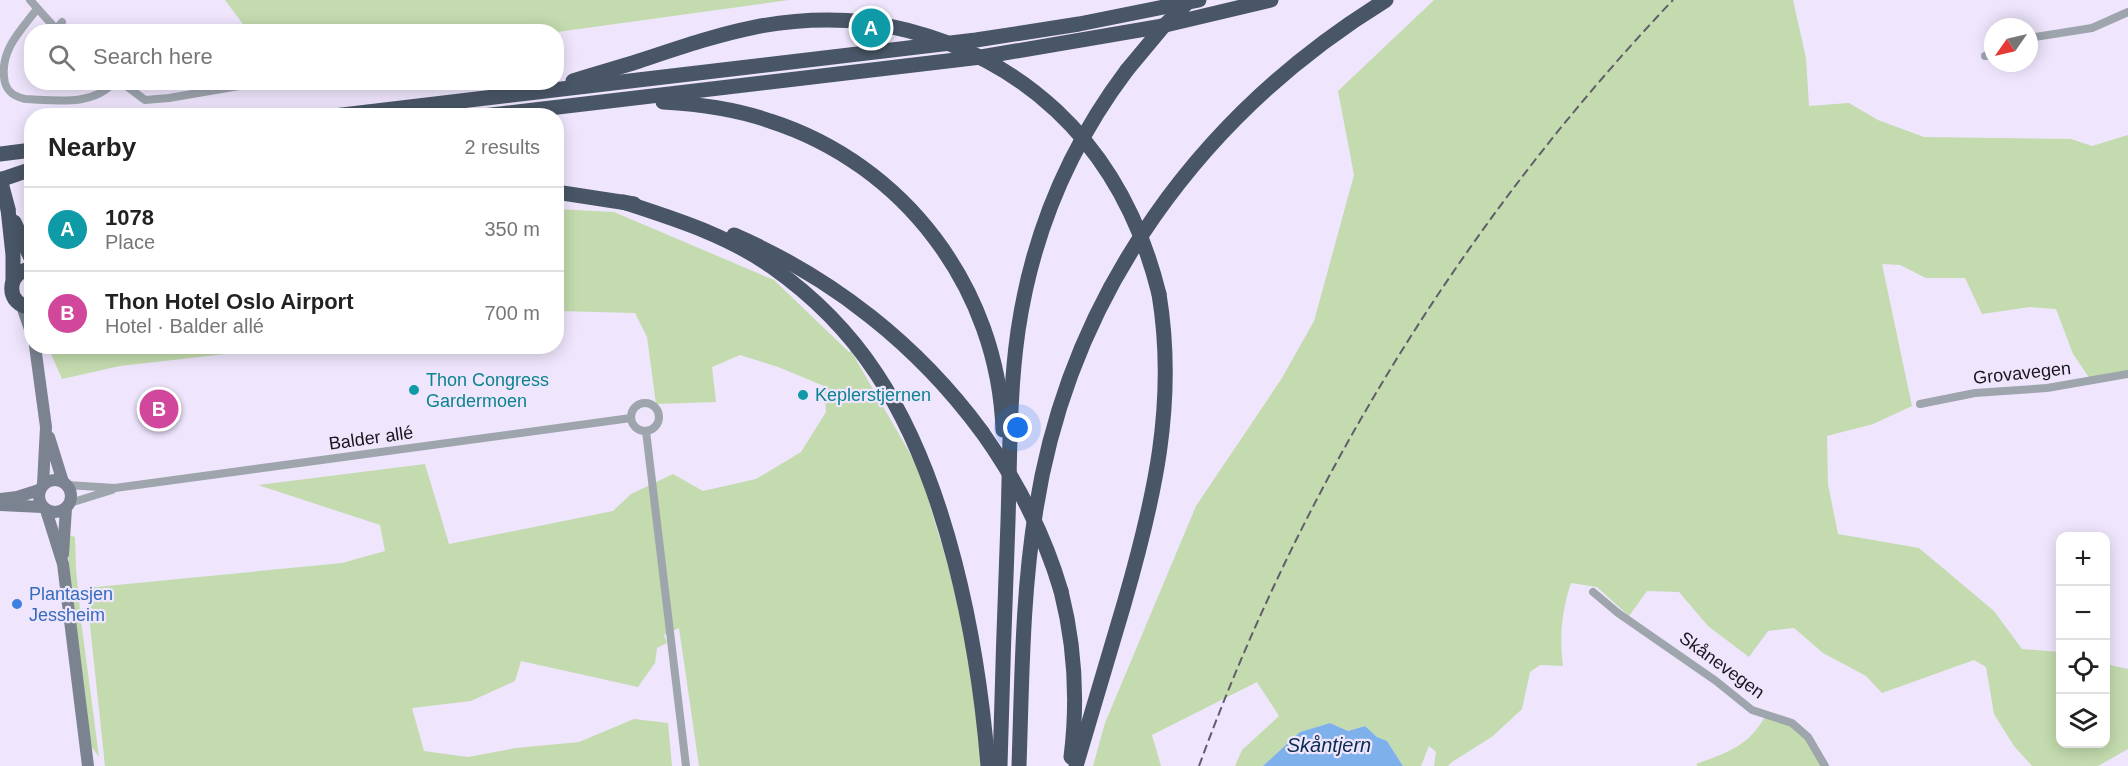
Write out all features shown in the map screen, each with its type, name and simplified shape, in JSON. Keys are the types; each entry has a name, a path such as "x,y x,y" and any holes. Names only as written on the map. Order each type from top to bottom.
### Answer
{"highway":[{"path":"1000,766 1017,343 1022,306 1035,252 1053,201 1096,115 1127,70 1162,28 1191,0"},
{"path":"564,89 976,40 1110,19 1199,0"},
{"path":"552,108 1035,49 1157,27 1271,0"},
{"path":"1019,766 1026,588 1036,507 1047,453 1064,396 1079,353 1101,305 1128,255 1159,208 1178,182 1215,140 1303,57 1386,0"},
{"path":"564,83 750,27 812,19 867,22 918,33 964,49 1000,68 1050,105 1086,142 1117,184 1140,230 1159,294 1164,325 1166,373 1165,412 1158,470 1140,547 1076,766"},
{"path":"529,93 539,90"},
{"path":"402,108 554,90"},
{"path":"621,100 668,102 713,108 768,120 805,134 840,152 875,176 904,202 932,233 956,268 975,306 989,344 1003,415 1004,474 1009,501"},
{"path":"0,154 24,151"},
{"path":"0,172 24,169"},
{"path":"23,305 13,298 8,284 13,255 8,209 0,179 24,171"},
{"path":"564,193 675,213 734,234 774,253 829,285 883,326 950,392 982,432 1009,472 1036,523 1061,591 1070,632 1075,678 1069,766"},
{"path":"623,202 711,233 753,255 784,276 820,307 877,373 902,417 931,488 958,578 977,669 988,766"},
{"path":"8,209 24,243"},
{"path":"8,284 24,271"},
{"path":"0,303 23,305"}],"main road":[{"path":"38,354 46,427 38,499 44,508 63,564 88,766"},
{"path":"46,427 71,497 68,505 63,564"},
{"path":"0,499 17,497 51,480 65,484"},
{"path":"0,505 44,508 54,513 68,505"}],"street":[{"path":"30,0 54,24"},
{"path":"25,24 37,9"},
{"path":"2038,37 2092,28 2128,12"},
{"path":"24,25 4,59 4,79 10,92 17,98 87,100 105,90"},
{"path":"132,90 145,100 217,90"},
{"name":"Grovavegen","path":"1920,404 1975,393 2047,388 2128,374"},
{"path":"646,402 655,406 660,414 655,427 646,431 637,429 631,418 637,405 646,402"},
{"name":"Balder allé","path":"68,505 115,488 631,418"},
{"path":"646,431 686,766"},
{"name":"Balder allé","path":"65,484 115,488"},
{"name":"Skånevegen","path":"1593,592 1618,614 1716,681 1752,710 1792,723 1808,737 1825,766"}],"green space":[{"path":"225,0 789,0 564,31 564,24 243,24"},
{"path":"1434,0 1793,0 1806,58 1809,106 1849,103 1878,120 1924,137 2071,139 2092,146 2128,135 2128,373 2090,379 2073,354 2056,309 2030,307 1982,314 1965,278 1926,278 1900,265 1882,264 1912,406 1873,424 1827,436 1828,484 1838,534 1919,548 1994,611 2022,649 2056,652 2056,748 2110,748 2110,665 2128,669 2128,749 2098,766 2032,766 2014,746 1994,714 1986,667 1974,660 1882,693 1866,676 1823,653 1794,628 1768,631 1749,657 1708,626 1679,592 1647,591 1629,616 1597,587 1571,583 1562,624 1563,666 1540,665 1530,672 1522,709 1493,736 1448,766 1434,766 1436,752 1429,746 1421,766 1403,766 1387,741 1377,737 1365,726 1348,731 1330,723 1300,732 1263,766 1235,766 1242,750 1279,716 1257,682 1152,735 1161,766 1093,766 1105,723 1196,506 1282,378 1314,321 1354,175 1338,91"},
{"path":"564,209 614,212 774,280 849,352 851,351 919,469 965,622 985,766 699,766 679,628 664,635 667,643 657,648 655,663 638,687 521,661 515,681 471,701 412,708 424,751 468,757 516,748 579,742 634,719 668,723 672,766 105,766 86,588 342,563 385,551 380,525 258,485 425,464 449,544 613,511 631,494 673,474 703,491 756,479 801,452 826,412 824,386 778,367 740,355 712,367 716,402 656,404 647,337 635,313 564,311"},
{"path":"51,354 226,354 120,366 62,379"},
{"path":"69,535 75,537 81,620 99,757 91,746 73,606 68,555"},
{"path":"1766,715 1802,730 1827,766 1698,766 1696,764 1727,752 1745,741"}],"water":[{"name":"Skåntjern","path":"1330,723 1348,731 1365,726 1377,737 1387,741 1403,766 1263,766 1300,732"}],"railway":[{"path":"1199,766 1241,661 1288,557 1340,457 1397,359 1459,264 1525,173 1597,84 1673,0"}],"place":[{"name":"1078","path":"871,28"},
{"name":"Thon Congress Gardermoen","path":"414,390"},
{"name":"Keplerstjernen","path":"803,395"},
{"name":"Thon Hotel Oslo Airport","path":"159,409"},
{"name":"Plantasjen Jessheim","path":"17,604"}]}
